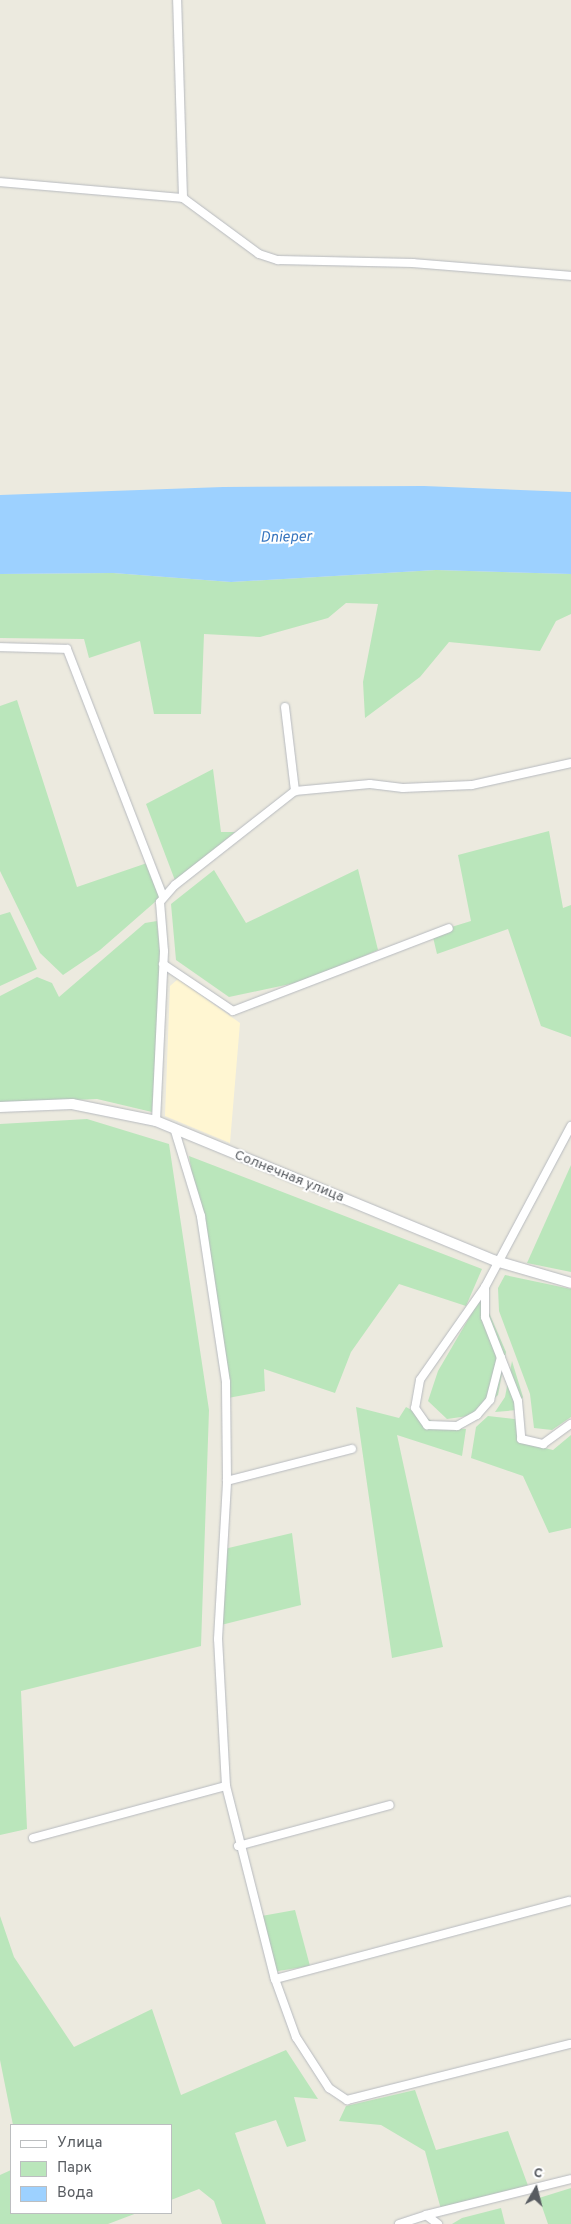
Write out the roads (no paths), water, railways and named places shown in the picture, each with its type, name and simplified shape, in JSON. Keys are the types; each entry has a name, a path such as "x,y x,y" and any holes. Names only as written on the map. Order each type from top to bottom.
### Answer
{"street":[{"path":"176,0 183,198"},
{"path":"0,182 183,198 259,254 278,260 413,263 571,276"},
{"path":"0,647 67,649 164,896 156,1121"},
{"path":"285,707 295,791"},
{"path":"164,896 295,791 370,784 403,788 472,784 571,762"},
{"path":"163,964 233,1011 449,928"},
{"name":"Солнечная улица","path":"0,1107 72,1104 156,1121 175,1131 501,1263 571,1283"},
{"path":"501,1357 490,1400 477,1415 457,1426 427,1425 415,1408 420,1380 501,1263 571,1126"},
{"path":"175,1131 203,1226 226,1382 227,1481 218,1639 226,1786 238,1846 275,1979 296,2036 315,2070 347,2100 570,2044"},
{"path":"486,1287 485,1317 518,1401 521,1439 543,1444 571,1424"},
{"path":"227,1481 352,1449"},
{"path":"34,1838 226,1786"},
{"path":"238,1846 390,1805"},
{"path":"275,1979 569,1901"},
{"path":"399,2224 426,2215 571,2180"},
{"path":"426,2215 438,2224"}],"water":[{"name":"Dnieper","path":"424,486 571,492 571,574 436,570 231,582 113,573 0,574 0,495 223,487"}]}
